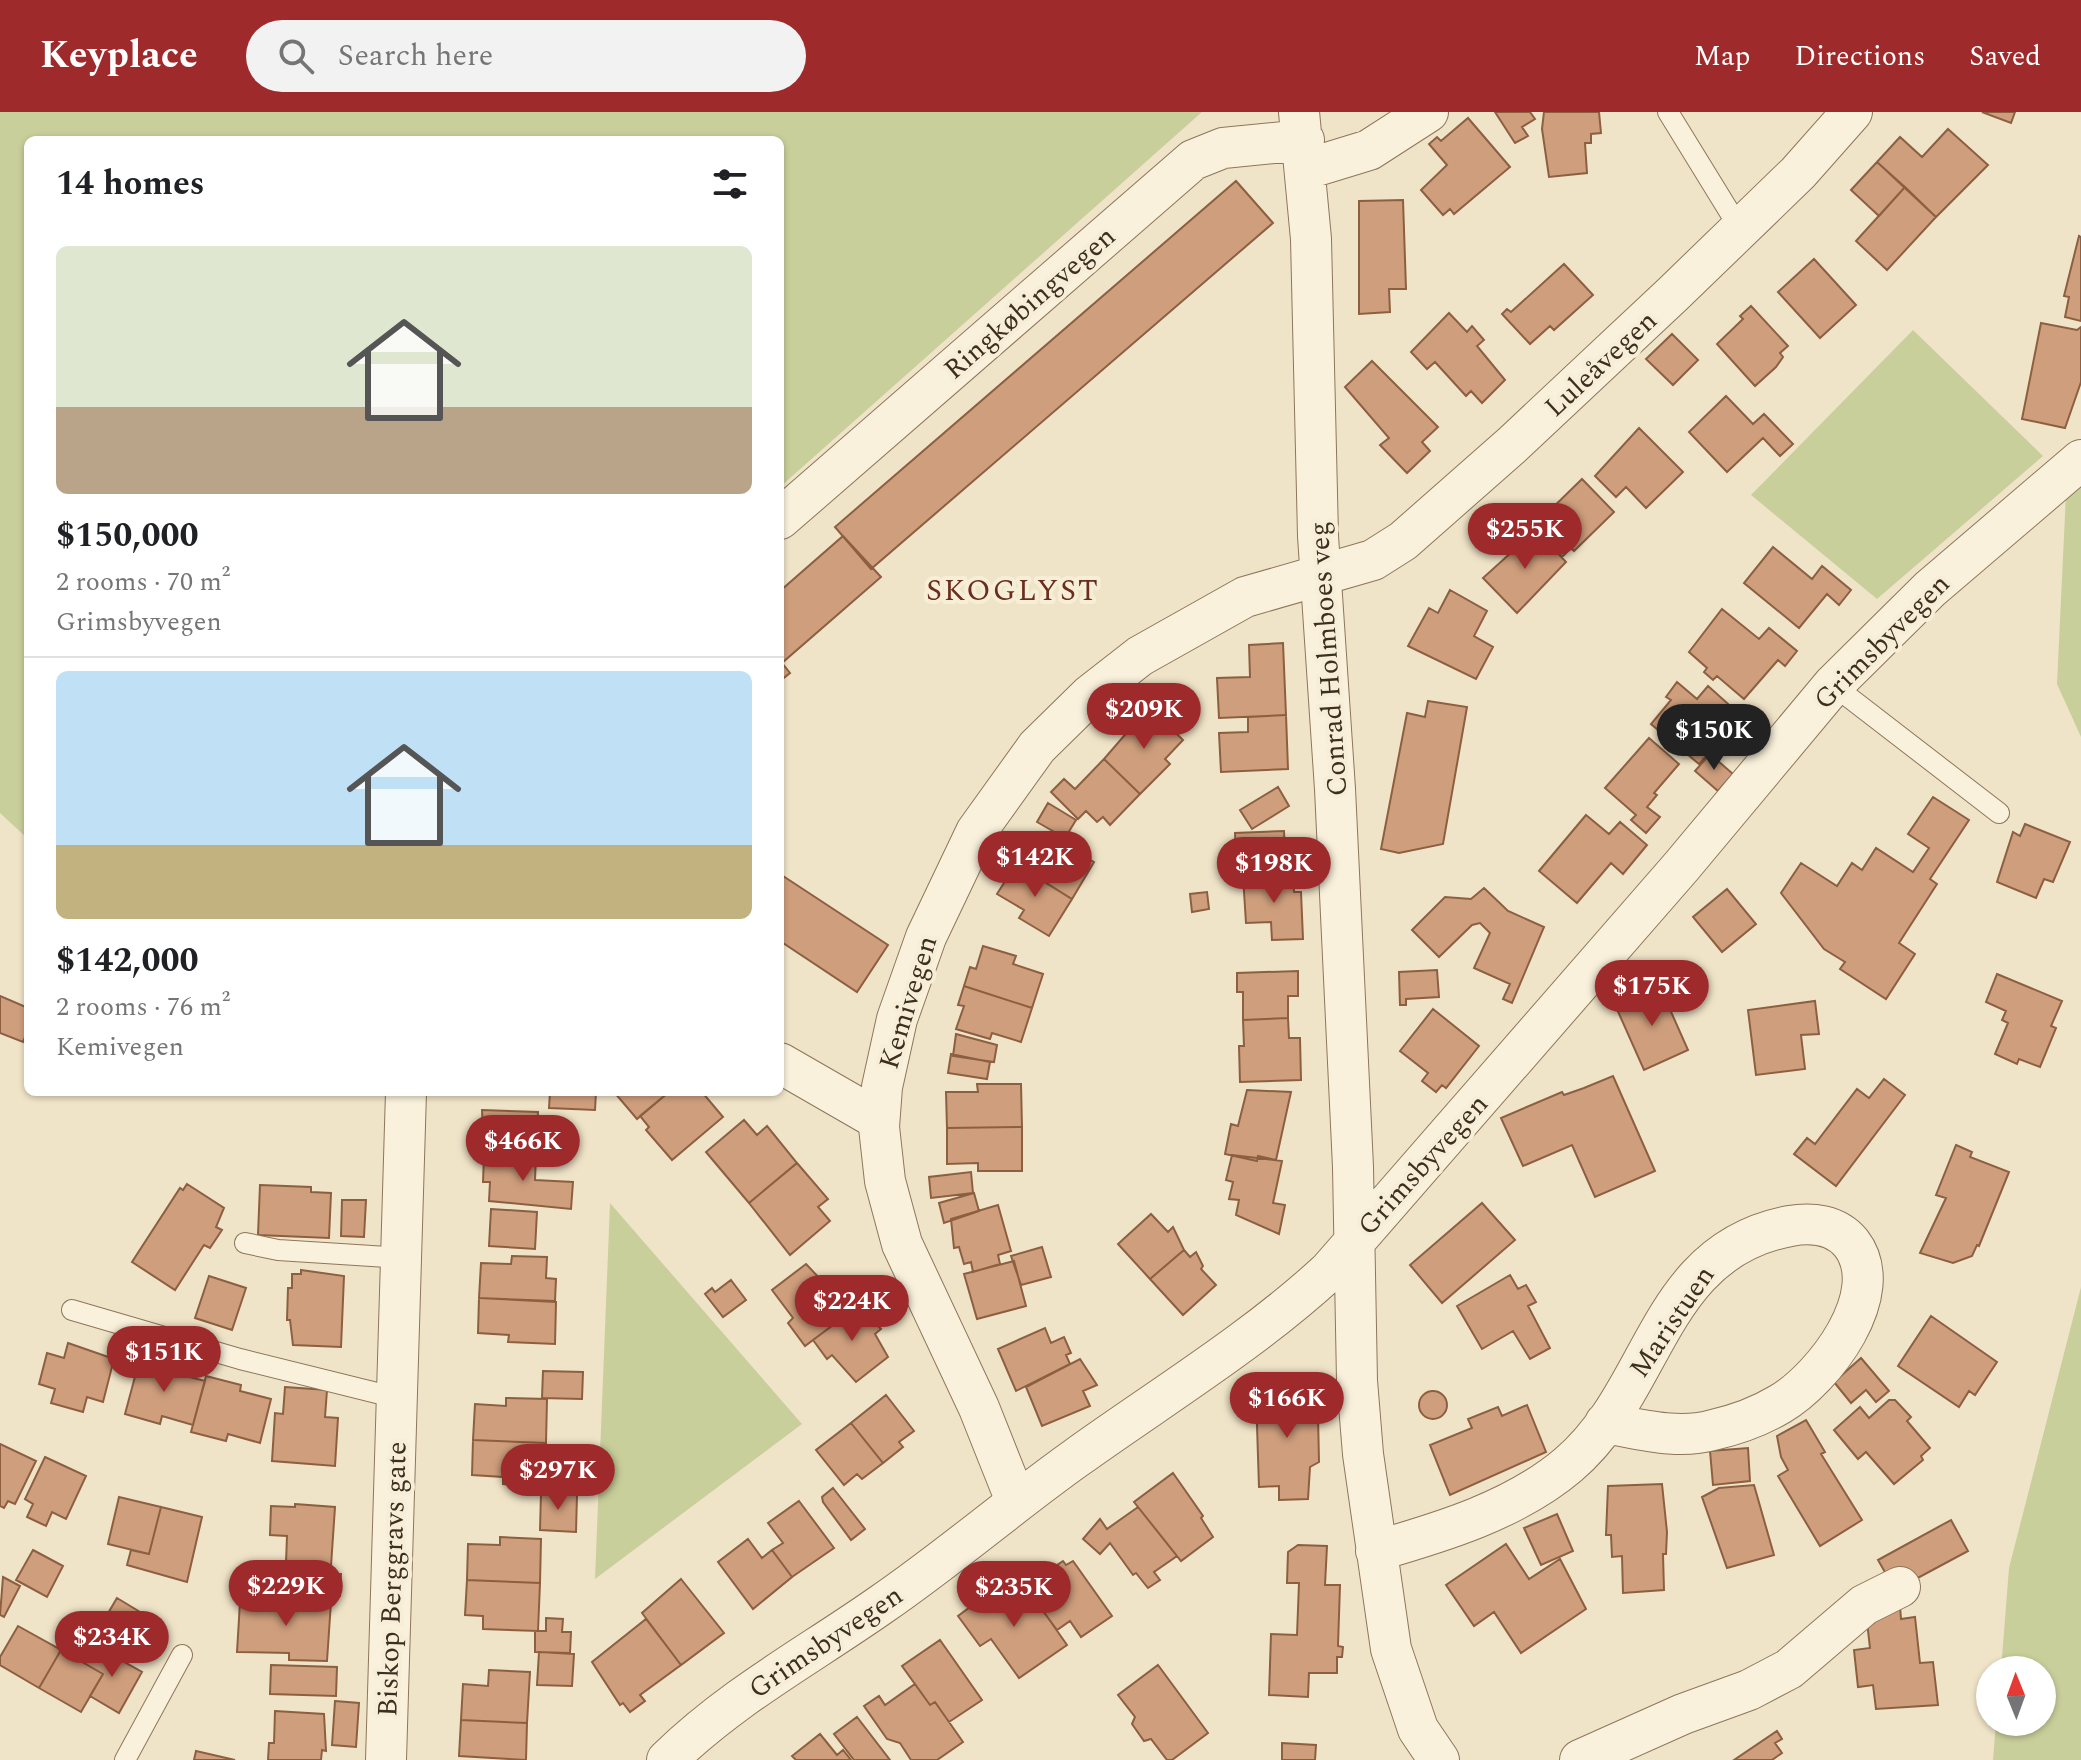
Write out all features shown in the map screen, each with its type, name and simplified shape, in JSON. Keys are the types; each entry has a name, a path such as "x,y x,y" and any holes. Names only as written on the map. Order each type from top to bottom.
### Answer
{"street":[{"path":"1304,140 1369,150 1428,112"},
{"name":"Luleåvegen","path":"1321,575 1373,560 1403,541 1562,399 1740,229 1798,173 1852,112"},
{"name":"Ringkøbingvegen","path":"784,516 1193,160 1223,148 1304,140"},
{"name":"Conrad Holmboes veg","path":"1304,140 1321,575 1335,789 1355,1239 1357,1381 1376,1551 1391,1649 1418,1729 1439,1760"},
{"name":"Grimsbyvegen","path":"667,1760 695,1733 777,1670 881,1605 1016,1501 1255,1333 1329,1271 1681,867 1833,685 1930,589 2081,460"},
{"name":"Kemivegen","path":"1016,1501 979,1408 902,1244 885,1181 879,1120 882,1087 897,1019 931,924 976,832 1037,747 1090,695 1140,656 1245,597 1321,575"},
{"path":"784,1065 879,1120"},
{"name":"Biskop Berggravs gate","path":"386,1760 406,1096"},
{"name":"Maristuen","path":"1376,1551 1464,1523 1523,1496 1569,1465 1605,1423 1683,1293 1715,1257 1750,1237 1797,1224 1815,1223 1849,1240 1863,1273 1861,1299 1851,1327 1820,1368 1781,1403 1710,1431 1675,1435 1605,1423"},
{"path":"1580,1760 1683,1714 1749,1690 1789,1669 1864,1605 1900,1587"}],"lane":[{"path":"1668,112 1740,229"},
{"path":"1833,685 1999,813"},
{"path":"245,1243 278,1250 403,1258"},
{"path":"72,1310 240,1359 397,1398"},
{"path":"125,1760 182,1655"}],"green space":[{"path":"0,112 1202,112 784,483 784,136 24,136 24,835 0,813"},
{"path":"1913,330 2043,456 1877,599 1751,495"},
{"path":"2081,464 2081,737 2057,684 2067,472"},
{"path":"610,1203 802,1424 595,1579"},
{"path":"2081,1287 2081,1760 1993,1760 1995,1736 2056,1736 2056,1656 2002,1656 2009,1568"}],"building":[{"path":"1495,112 1530,112 1535,119 1522,127 1528,136 1515,143"},
{"path":"1544,112 1599,112 1601,133 1591,134 1591,143 1585,143 1587,173 1549,177 1542,129"},
{"path":"1982,112 2015,112 2011,123"},
{"path":"1468,118 1510,167 1454,214 1450,209 1443,215 1421,190 1447,165 1429,144 1437,137 1441,141"},
{"path":"1948,129 1988,165 1936,217 1877,162 1900,137 1922,157"},
{"path":"1877,162 1905,187 1879,216 1851,190"},
{"path":"1236,181 1273,223 871,569 835,527"},
{"path":"1905,187 1936,217 1887,270 1856,241"},
{"path":"1403,200 1406,289 1389,289 1390,312 1359,314 1359,201"},
{"path":"2079,236 2081,321 2065,317 2069,297 2064,296"},
{"path":"1814,259 1856,305 1820,338 1778,292"},
{"path":"1564,264 1593,295 1554,330 1550,326 1530,344 1502,314 1507,309 1511,312"},
{"path":"1751,306 1788,346 1780,353 1783,357 1776,367 1755,386 1717,344 1743,319 1740,316"},
{"path":"1449,313 1467,332 1472,326 1484,340 1477,346 1505,380 1482,403 1471,391 1466,396 1435,362 1427,369 1411,352"},
{"path":"2041,323 2077,330 2081,327 2081,382 2065,428 2022,419"},
{"path":"1672,334 1698,360 1673,385 1646,359"},
{"path":"1372,361 1438,427 1422,442 1430,451 1407,473 1380,445 1389,438 1345,387"},
{"path":"1726,396 1753,424 1764,414 1793,444 1780,456 1763,438 1727,472 1689,432"},
{"path":"1639,428 1683,472 1646,508 1626,487 1616,497 1595,476"},
{"path":"1582,479 1614,512 1574,551 1571,548 1562,557 1536,530 1545,521 1542,518"},
{"path":"1536,530 1566,562 1517,613 1483,578"},
{"path":"843,536 881,577 784,661 784,588"},
{"path":"1773,547 1812,579 1822,566 1851,590 1839,605 1827,594 1799,628 1744,583"},
{"path":"1450,590 1487,611 1474,636 1493,647 1476,679 1408,646 1429,608 1438,613"},
{"path":"1722,609 1759,639 1769,628 1797,651 1785,666 1778,660 1744,699 1717,676 1713,680 1704,672 1707,668 1689,652"},
{"path":"1283,643 1286,715 1219,718 1217,678 1250,677 1249,645"},
{"path":"1677,682 1697,699 1708,686 1736,711 1715,737 1711,734 1699,747 1708,754 1699,764 1651,724 1671,700 1666,697"},
{"path":"1428,701 1467,707 1443,844 1399,853 1381,849 1407,713 1425,717"},
{"path":"1149,707 1183,740 1165,759 1170,764 1140,794 1104,759"},
{"path":"1286,715 1288,769 1221,772 1219,733 1248,732 1248,717"},
{"path":"1649,738 1679,764 1654,793 1657,795 1647,807 1660,817 1646,833 1631,820 1636,815 1605,788"},
{"path":"1710,754 1733,774 1718,791 1695,771"},
{"path":"1104,759 1140,794 1110,825 1103,817 1097,822 1086,811 1078,819 1051,792 1064,779 1075,789"},
{"path":"1278,787 1289,806 1252,829 1240,810"},
{"path":"1933,797 1969,820 1930,879 1937,884 1899,943 1915,954 1886,999 1840,969 1845,962 1824,949 1781,893 1801,863 1837,886 1852,863 1862,870 1876,848 1913,872 1929,848 1908,834"},
{"path":"1048,803 1076,820 1065,838 1037,822"},
{"path":"1586,815 1609,834 1620,822 1647,845 1623,874 1611,863 1577,903 1539,871"},
{"path":"2025,824 2070,842 2053,882 2044,879 2036,898 1997,882 2013,832 2020,836"},
{"path":"1284,831 1286,874 1243,876 1244,880 1237,880 1235,833"},
{"path":"1034,834 1060,851 1064,844 1094,862 1072,899 1016,864"},
{"path":"1016,864 1072,899 1049,936 1019,918 1024,910 997,894"},
{"path":"1293,874 1294,892 1301,892 1303,939 1272,940 1271,922 1246,923 1243,876"},
{"path":"784,877 888,945 857,992 784,944"},
{"path":"1484,888 1508,911 1544,927 1512,1003 1503,999 1510,984 1474,968 1490,933 1480,923 1472,925 1439,957 1412,930 1445,897 1471,899"},
{"path":"1727,889 1756,924 1722,952 1693,917"},
{"path":"1207,892 1209,909 1192,912 1190,894"},
{"path":"983,946 1016,956 1013,964 1043,974 1032,1008 964,986 970,967 976,969"},
{"path":"1437,970 1439,997 1406,999 1406,1005 1400,1005 1399,972"},
{"path":"1298,971 1298,996 1288,996 1288,1018 1243,1020 1243,992 1237,992 1237,973"},
{"path":"1997,974 2062,1001 2051,1026 2056,1028 2040,1067 2019,1059 2017,1064 1995,1054 2008,1023 2002,1020 2006,1011 1986,1002"},
{"path":"964,986 1032,1008 1021,1042 992,1033 990,1039 956,1029 964,1006 958,1005"},
{"path":"1660,987 1688,1050 1644,1070 1616,1007"},
{"path":"0,996 24,1006 24,1039 23,1042 0,1033"},
{"path":"1815,1001 1819,1034 1801,1035 1805,1069 1756,1075 1748,1010"},
{"path":"1433,1009 1479,1046 1446,1088 1442,1085 1436,1092 1422,1081 1428,1073 1400,1051"},
{"path":"1288,1018 1289,1038 1300,1038 1301,1080 1240,1082 1239,1046 1244,1046 1243,1020"},
{"path":"956,1034 997,1045 994,1062 953,1056"},
{"path":"951,1054 990,1062 987,1079 948,1073"},
{"path":"1613,1076 1655,1171 1595,1197 1572,1145 1523,1166 1501,1118 1562,1092 1564,1095"},
{"path":"1884,1079 1905,1095 1836,1186 1794,1154 1807,1138 1815,1144 1857,1089 1869,1098"},
{"path":"977,1084 1021,1084 1022,1127 947,1128 946,1092 978,1092"},
{"path":"1247,1090 1291,1092 1276,1160 1258,1156 1257,1161 1225,1154 1231,1124 1238,1126"},
{"path":"550,1096 596,1096 595,1110 549,1108"},
{"path":"617,1096 664,1096 637,1119"},
{"path":"664,1096 705,1096 723,1117 672,1160 646,1130 649,1127 640,1116"},
{"path":"482,1110 538,1112 536,1157 484,1155"},
{"path":"744,1120 757,1135 767,1126 797,1163 749,1203 706,1152"},
{"path":"1022,1127 1022,1171 978,1171 978,1163 947,1164 947,1128"},
{"path":"1956,1145 1972,1152 1970,1157 2009,1172 1979,1246 1972,1256 1953,1263 1920,1253 1946,1198 1936,1195"},
{"path":"484,1155 536,1157 535,1180 573,1182 571,1209 489,1201 490,1182 483,1182"},
{"path":"1232,1155 1282,1161 1273,1203 1285,1205 1279,1234 1236,1215 1239,1200 1229,1199 1233,1182 1226,1180"},
{"path":"797,1163 828,1199 818,1207 830,1221 790,1255 749,1203"},
{"path":"971,1172 973,1193 931,1198 929,1177"},
{"path":"187,1184 224,1208 216,1227 222,1230 210,1248 204,1245 175,1290 132,1262 180,1188 183,1190"},
{"path":"260,1185 311,1187 311,1192 331,1193 329,1238 258,1235"},
{"path":"974,1193 979,1211 944,1223 939,1203"},
{"path":"342,1200 366,1200 364,1237 341,1236"},
{"path":"1482,1203 1515,1240 1442,1303 1410,1265"},
{"path":"998,1205 1011,1251 998,1255 1000,1264 973,1272 971,1262 964,1264 959,1247 954,1248 951,1219"},
{"path":"491,1209 537,1212 535,1249 489,1246"},
{"path":"1151,1214 1168,1232 1173,1227 1184,1250 1150,1279 1118,1244"},
{"path":"1042,1247 1051,1277 1021,1285 1011,1256"},
{"path":"1184,1250 1190,1257 1196,1252 1203,1266 1201,1269 1216,1285 1183,1315 1150,1279"},
{"path":"512,1256 547,1257 546,1278 556,1279 555,1301 479,1298 481,1263 511,1264"},
{"path":"1014,1261 1026,1306 977,1319 964,1274"},
{"path":"806,1264 824,1283 829,1279 838,1290 832,1294 844,1309 829,1320 833,1325 805,1346 788,1323 793,1318 772,1290"},
{"path":"301,1270 344,1276 341,1347 293,1345 290,1320 287,1320 288,1288 292,1288 292,1274 301,1274"},
{"path":"1510,1275 1518,1289 1526,1285 1536,1302 1528,1306 1550,1348 1530,1359 1513,1331 1482,1349 1457,1306"},
{"path":"209,1276 246,1288 232,1330 195,1318"},
{"path":"731,1280 746,1300 723,1317 705,1294 712,1288 715,1292"},
{"path":"479,1298 556,1302 555,1344 508,1342 509,1335 478,1333"},
{"path":"851,1303 866,1323 872,1319 881,1329 875,1334 888,1357 856,1382 832,1355 827,1359 813,1340 833,1325 829,1320"},
{"path":"1931,1316 1997,1362 1975,1395 1969,1391 1959,1407 1898,1366"},
{"path":"1045,1328 1051,1343 1064,1337 1071,1353 1066,1355 1070,1364 1016,1391 998,1349"},
{"path":"68,1343 114,1359 103,1402 87,1397 83,1412 51,1403 55,1389 39,1384 47,1353 64,1358"},
{"path":"140,1358 175,1367 174,1373 205,1381 193,1425 162,1416 160,1424 125,1414"},
{"path":"1861,1358 1889,1391 1876,1402 1866,1390 1851,1403 1834,1382"},
{"path":"1080,1359 1097,1385 1083,1391 1090,1406 1042,1426 1026,1387"},
{"path":"543,1371 583,1372 582,1399 542,1398"},
{"path":"206,1376 241,1385 240,1391 271,1399 260,1443 228,1434 226,1441 191,1432"},
{"path":"1305,1380 1308,1410 1318,1415 1319,1462 1310,1467 1308,1499 1279,1500 1279,1486 1259,1487 1256,1395 1275,1394 1275,1381"},
{"path":"285,1387 327,1390 325,1417 338,1418 335,1466 272,1461 275,1413 283,1414"},
{"path":"1433,1391 1443,1395 1447,1405 1443,1415 1433,1419 1423,1415 1419,1405 1423,1395"},
{"path":"886,1395 914,1431 899,1442 903,1447 883,1463 851,1423"},
{"path":"506,1398 547,1399 546,1443 473,1440 475,1404 506,1406"},
{"path":"1889,1400 1895,1400 1911,1417 1907,1421 1930,1448 1921,1456 1923,1460 1894,1484 1866,1452 1858,1459 1834,1430 1860,1407 1869,1418"},
{"path":"1527,1405 1546,1452 1450,1495 1430,1445 1472,1428 1468,1419 1498,1407 1502,1416"},
{"path":"1806,1420 1825,1452 1821,1454 1862,1520 1820,1546 1778,1476 1788,1470 1781,1457 1777,1436"},
{"path":"851,1423 883,1463 862,1479 857,1474 844,1485 816,1450"},
{"path":"473,1440 546,1443 545,1459 539,1458 537,1486 503,1484 503,1477 472,1475"},
{"path":"0,1444 36,1461 15,1504 8,1501 4,1508 0,1506"},
{"path":"1748,1448 1750,1481 1713,1485 1710,1451"},
{"path":"45,1457 86,1476 66,1519 52,1512 46,1526 27,1517 33,1504 25,1499"},
{"path":"1173,1473 1203,1516 1201,1518 1213,1537 1181,1561 1134,1502"},
{"path":"1662,1484 1667,1532 1666,1554 1663,1554 1664,1590 1623,1593 1622,1556 1612,1557 1611,1535 1606,1535 1608,1486"},
{"path":"1754,1485 1774,1555 1727,1568 1702,1497 1719,1488"},
{"path":"833,1488 865,1529 851,1540 823,1502 822,1497"},
{"path":"541,1493 577,1495 576,1532 540,1530"},
{"path":"119,1497 161,1507 149,1554 108,1544"},
{"path":"799,1501 834,1548 792,1577 772,1550 783,1543 768,1523"},
{"path":"295,1504 335,1507 331,1566 286,1563 287,1536 270,1535 271,1506 295,1507"},
{"path":"161,1507 202,1517 187,1582 127,1565 131,1550 149,1554"},
{"path":"1138,1507 1177,1556 1154,1572 1160,1580 1148,1588 1136,1573 1133,1575 1110,1543 1100,1554 1083,1539 1100,1519 1107,1529"},
{"path":"1557,1514 1573,1551 1541,1565 1524,1528"},
{"path":"1951,1520 1968,1551 1914,1580 1890,1581 1878,1560"},
{"path":"500,1537 541,1539 540,1583 467,1580 468,1544 500,1545"},
{"path":"748,1539 762,1558 772,1550 792,1577 753,1609 718,1562"},
{"path":"1506,1544 1529,1579 1560,1559 1586,1609 1521,1653 1494,1612 1474,1626 1446,1585"},
{"path":"1298,1545 1327,1546 1325,1585 1340,1585 1338,1646 1343,1647 1342,1657 1337,1657 1337,1673 1309,1673 1308,1697 1269,1695 1271,1634 1297,1635 1299,1583 1287,1583 1288,1552"},
{"path":"33,1550 63,1566 47,1597 16,1580"},
{"path":"1063,1561 1066,1565 1073,1561 1112,1616 1081,1637 1070,1621 1057,1630 1035,1600 1048,1591 1042,1583 1054,1574 1051,1569"},
{"path":"314,1573 341,1574 340,1596 301,1593 301,1579"},
{"path":"3,1577 20,1586 4,1617 0,1615"},
{"path":"681,1579 724,1633 681,1665 642,1613"},
{"path":"467,1580 540,1583 538,1631 483,1629 483,1616 465,1615"},
{"path":"1020,1584 1024,1590 1027,1588 1067,1645 1019,1678 991,1639 980,1646 958,1616 989,1593 995,1602"},
{"path":"117,1598 150,1618 133,1647 100,1627"},
{"path":"261,1598 331,1602 327,1661 289,1660 289,1653 237,1652 240,1602 260,1604"},
{"path":"1900,1606 1901,1619 1915,1617 1920,1663 1933,1662 1938,1705 1876,1709 1873,1685 1858,1687 1854,1650 1870,1648 1867,1622"},
{"path":"546,1618 563,1619 562,1632 571,1632 570,1653 535,1652 535,1631 546,1631"},
{"path":"646,1619 681,1665 640,1695 645,1701 630,1712 623,1703 620,1705 592,1662"},
{"path":"18,1626 61,1650 39,1688 0,1665 0,1657"},
{"path":"940,1640 982,1700 949,1722 935,1702 930,1705 902,1666"},
{"path":"94,1645 142,1672 119,1713 90,1696 103,1674 84,1663"},
{"path":"61,1650 103,1674 81,1712 39,1688"},
{"path":"539,1652 574,1654 572,1686 537,1685"},
{"path":"271,1665 337,1667 336,1696 270,1694"},
{"path":"1158,1665 1208,1733 1172,1760 1167,1760 1151,1739 1144,1741 1132,1724 1135,1717 1118,1695"},
{"path":"489,1670 530,1672 527,1723 461,1720 463,1684 488,1686"},
{"path":"915,1684 930,1705 935,1702 963,1742 937,1760 911,1760 900,1743 887,1739 864,1706 879,1696 885,1705"},
{"path":"335,1701 359,1703 356,1747 332,1745"},
{"path":"275,1711 324,1714 326,1751 322,1750 321,1760 268,1760 269,1743 274,1743"},
{"path":"857,1717 890,1760 854,1760 834,1734"},
{"path":"461,1720 527,1723 526,1760 459,1756"},
{"path":"1777,1731 1782,1739 1775,1743 1782,1753 1772,1760 1734,1760"},
{"path":"820,1734 837,1755 843,1750 851,1760 796,1760 792,1756"},
{"path":"1282,1743 1316,1745 1315,1760 1282,1760"},
{"path":"196,1751 235,1760 194,1760"}],"district":[{"name":"SKOGLYST","path":"1013,590"}]}
